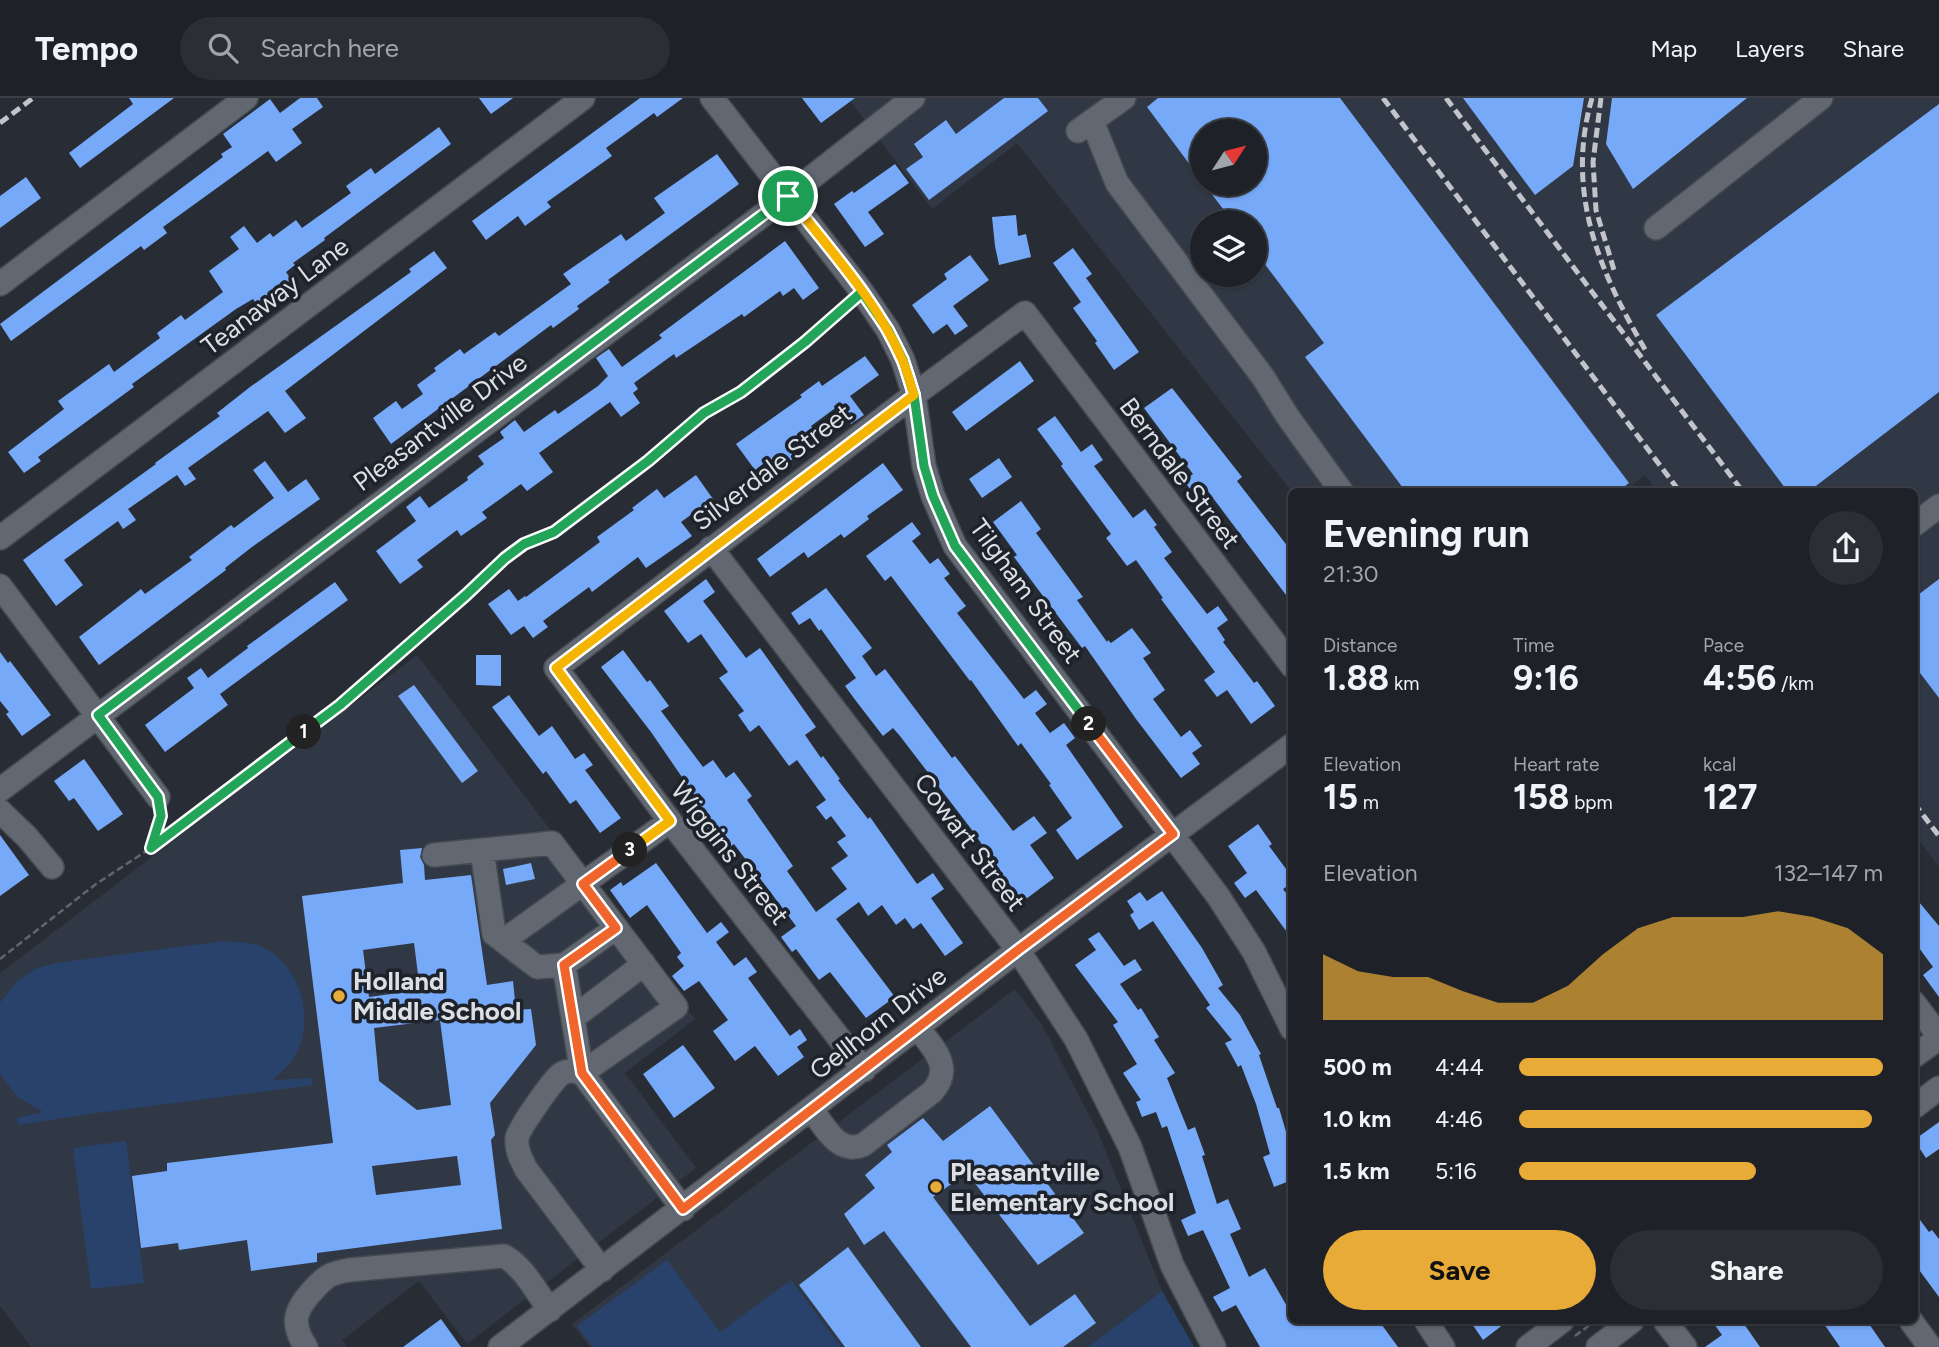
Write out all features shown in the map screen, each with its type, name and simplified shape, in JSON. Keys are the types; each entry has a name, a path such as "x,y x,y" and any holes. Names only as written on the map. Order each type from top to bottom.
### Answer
{"street":[{"path":"0,284 246,98"},
{"name":"Teanaway Lane","path":"0,538 583,98"},
{"name":"Tilgham Street","path":"712,98 862,292 888,330 903,360 914,395 924,466 933,496 955,546 1218,896 1254,953 1288,1021"},
{"name":"Pleasantville Drive","path":"0,790 788,196 913,98"},
{"path":"1124,98 1085,126 1117,183 1263,377 1339,488"},
{"path":"1656,228 1821,98"},
{"name":"Silverdale Street","path":"556,668 711,548 1025,313"},
{"name":"Berndale Street","path":"1025,313 1288,661"},
{"path":"1918,522 1939,506"},
{"name":"Cowart Street","path":"711,548 1018,950 1076,1039 1130,1147 1172,1265 1214,1347"},
{"path":"0,586 158,797"},
{"name":"Wiggins Street","path":"556,668 670,821 864,1070"},
{"name":"Gellhorn Drive","path":"500,1347 1018,950 1288,748"},
{"path":"0,811 52,867"},
{"path":"503,941 670,821"},
{"path":"433,856 552,843 590,879 616,928 676,1007 582,1073"},
{"path":"482,850 494,934 537,967 564,965 616,928"},
{"path":"573,1018 643,964"},
{"path":"564,965 582,1073 683,1209"},
{"path":"1918,1008 1939,1037 1918,1053"},
{"path":"812,1110 832,1138 843,1147 855,1148 932,1092 941,1082 942,1069 939,1056 918,1027"},
{"path":"582,1073 573,1070 561,1074 520,1128 518,1153 526,1169 602,1270"},
{"path":"1918,1104 1939,1088"},
{"path":"306,1347 296,1328 299,1307 331,1274 349,1270 504,1256 520,1270 550,1310"},
{"path":"1428,1324 1443,1347"},
{"path":"1598,1347 1628,1324"},
{"path":"1667,1324 1685,1347"},
{"path":"1912,1324 1930,1347"},
{"path":"1528,1347 1566,1331"}],"path":[{"path":"0,959 96,884 151,848 340,705 505,558 524,544 554,532 648,461 704,413 741,392 805,342 862,292"},
{"path":"151,848 161,816 158,797"},
{"path":"1566,1331 1586,1324"}],"shaded area":[{"path":"848,98 1939,98 1939,867 1918,838 1918,488 1655,488 1645,475 1629,488 1289,488 1017,143 932,209"},
{"name":"Holland Middle School","path":"417,655 695,1019 625,1073 696,1168 467,1344 419,1281 342,1340 347,1347 31,1347 0,1306 0,973"},
{"path":"224,941 253,944 272,952 284,963 293,977 304,1008 301,1041 288,1066 273,1080 312,1078 313,1085 18,1125 17,1118 43,1112 17,1097 0,1074 0,1003 17,981 35,969 56,963"},
{"name":"Pleasantville Elementary School","path":"1015,989 1042,1025 1097,1130 1162,1291 1088,1347 590,1347 572,1324"},
{"path":"126,1141 144,1283 91,1289 73,1148"},
{"path":"667,1260 720,1332 791,1280 841,1347 593,1347 577,1326"},
{"path":"1162,1291 1194,1347 1088,1347"}],"building":[{"path":"129,98 174,98 80,168 69,153 133,104"},
{"path":"300,98 317,98 323,107 292,129 302,143 276,162 268,151 163,227 167,233 144,250 141,246 11,341 0,324 223,157 221,154 232,147 223,134 270,99 280,113"},
{"path":"479,98 513,98 491,114"},
{"path":"640,98 683,98 657,117 654,113 606,148 612,156 547,202 551,207 525,226 518,216 486,240 472,221"},
{"path":"802,98 855,98 821,123"},
{"path":"1004,98 1038,98 1048,111 929,200 906,169 923,157 914,144 946,120 956,134"},
{"path":"1158,98 1340,98 1629,483 1622,488 1403,488 1305,357 1324,343 1267,267 1267,210 1224,210 1213,196 1267,196 1267,119 1190,119 1190,165 1147,107"},
{"path":"1463,98 1584,98 1573,166 1535,195"},
{"path":"1612,98 1747,98 1633,189 1606,144"},
{"path":"1939,104 1939,392 1813,488 1785,488 1656,315"},
{"path":"439,127 451,144 293,263 295,265 286,272 292,281 269,298 271,301 260,309 253,299 236,309 132,384 134,387 38,457 41,461 24,473 8,452 64,409 58,401 109,364 114,372 160,338 157,333 181,315 185,320 223,292 209,271 239,249 230,237 244,226 257,243 270,233 273,237 296,220 302,228 351,193 346,186 371,168 375,174"},
{"path":"717,154 739,184 608,280 610,282 577,306 579,309 553,328 551,325 391,444 373,418 396,401 402,409 423,394 417,385 436,371 434,368 460,349 464,354 495,332 499,336 571,284 563,274 621,234 626,241 665,213 654,198"},
{"path":"895,164 909,183 868,212 884,234 865,247 834,204"},
{"path":"26,177 41,198 0,228 0,196"},
{"path":"1016,215 1018,236 1026,234 1031,257 999,265 992,217"},
{"path":"785,241 819,288 803,300 794,288 783,296 780,291 744,317 742,314 676,358 674,354 634,383 638,389 633,393 640,403 621,417 610,402 539,453 553,472 527,491 521,484 482,512 487,518 461,536 457,530 417,560 423,567 400,584 376,551 416,521 406,507 420,496 429,508 468,480 467,477 484,464 478,456 504,438 500,432 515,420 524,432 555,410 558,414 598,386 608,376 596,358 609,349 622,367 662,338 659,335"},
{"path":"1073,248 1092,274 1086,278 1139,352 1114,370 1073,308 1081,302 1053,263"},
{"path":"434,251 447,268 285,391 306,418 285,433 268,411 188,468 196,479 185,486 177,475 128,509 136,520 123,529 118,521 64,560 83,585 56,606 23,560 220,416 217,413 250,387 411,272 409,269"},
{"path":"970,255 989,280 953,306 968,326 955,335 947,324 933,334 912,305 947,279 944,274"},
{"path":"865,356 879,375 850,396 864,415 851,424 838,406 811,426 821,439 787,463 788,465 776,474 767,461 755,470 736,444 802,397 800,395 819,381 822,386"},
{"path":"1020,361 1034,381 966,431 952,412"},
{"path":"1172,388 1242,477 1237,481 1288,547 1288,598 1204,486 1194,494 1184,481 1193,474 1144,408"},
{"path":"1055,416 1081,452 1092,444 1103,460 1094,466 1133,518 1145,509 1172,552 1164,558 1207,614 1218,606 1228,620 1217,628 1225,640 1223,642 1275,706 1251,724 1227,690 1217,697 1204,680 1215,672 1136,560 1127,566 1106,538 1111,534 1037,429"},
{"path":"999,458 1012,477 982,498 969,479"},
{"path":"265,461 288,492 306,479 320,499 252,547 225,568 226,570 99,665 79,637 141,589 145,594 192,560 189,557 231,525 234,528 274,498 253,470"},
{"path":"883,463 903,490 867,516 869,519 844,538 841,534 808,558 804,552 770,577 757,559"},
{"path":"696,475 713,499 681,522 692,536 646,568 638,557 592,592 589,587 543,621 548,627 533,638 524,626 511,635 488,604 509,589 518,601 526,597 600,542 597,537 657,489 664,498"},
{"path":"1021,501 1041,529 1036,533 1083,597 1077,600 1107,642 1108,640 1111,643 1132,628 1151,653 1143,658 1165,690 1153,699 1181,737 1190,730 1202,746 1192,753 1200,764 1181,778 1085,646 1082,648 1014,557 1017,555 993,522"},
{"path":"912,522 921,534 912,541 930,564 938,558 950,574 944,578 966,606 957,613 1024,699 1036,690 1047,704 1035,713 1050,733 1064,723 1075,738 1066,745 1123,827 1077,860 1056,830 1072,818 1049,785 1051,784 1021,743 1018,746 891,576 885,581 866,556"},
{"path":"706,579 715,592 703,601 746,658 760,648 816,727 805,735 868,819 870,817 917,884 933,873 944,889 931,898 963,943 945,956 921,923 913,929 905,918 896,925 882,905 868,916 859,902 836,919 895,997 866,1018 830,972 819,980 796,949 792,952 781,937 796,926 734,844 721,853 690,804 697,799 651,732 601,667 623,650 669,706 661,711 703,767 713,760 726,778 734,772 752,796 747,800 793,866 787,871 816,912 847,889 831,868 848,856 837,842 846,836 831,816 826,820 816,807 826,800 797,760 789,766 759,725 750,732 738,715 744,711 719,678 728,672 701,634 688,643 664,611"},
{"path":"1939,579 1939,698 1918,670 1918,595"},
{"path":"335,582 348,600 220,694 228,705 165,752 145,725 194,688 187,678 201,668 208,678"},
{"path":"826,588 872,648 862,656 876,676 885,669 952,758 955,756 1013,831 1034,816 1047,833 1030,845 1054,878 1022,902 972,830 900,736 893,728 883,736 856,701 845,686 856,678 821,629 819,631 810,618 799,625 791,613"},
{"path":"0,652 8,663 10,661 51,715 22,736 0,701"},
{"path":"476,655 501,655 501,686 476,685"},
{"path":"414,685 478,771 462,783 398,696"},
{"path":"509,695 539,736 552,726 575,759 584,753 593,765 585,770 621,818 600,833 576,800 570,804 546,771 543,774 492,707"},
{"path":"84,759 123,814 98,831 74,798 69,801 54,781"},
{"path":"1258,824 1272,844 1269,846 1288,872 1288,886 1283,889 1288,896 1288,934 1256,890 1245,898 1234,883 1247,873 1228,846"},
{"path":"0,835 29,875 0,896"},
{"path":"422,848 420,857 424,865 425,880 471,875 487,985 513,981 516,1010 531,1009 536,1045 490,1103 495,1135 491,1140 502,1229 317,1253 317,1262 251,1271 247,1240 179,1250 178,1243 141,1248 132,1176 167,1171 167,1163 333,1143 302,896 403,883 400,850","holes":["414,943 420,990 369,997 363,950","440,1020 451,1105 417,1110 379,1081 374,1028","457,1156 461,1185 376,1195 372,1166"]},
{"path":"531,863 535,879 506,885 503,869"},
{"path":"656,863 707,933 721,922 729,932 716,942 734,966 746,957 757,972 748,978 790,1036 800,1029 807,1040 797,1047 804,1057 778,1076 755,1046 735,1061 713,1031 728,1020 699,981 684,991 672,976 684,966 677,957 681,953 647,905 630,918 610,890 621,882 623,886"},
{"path":"1162,891 1202,948 1223,985 1218,988 1240,1015 1261,1054 1259,1055 1288,1138 1288,1182 1274,1187 1263,1157 1270,1154 1256,1104 1241,1065 1238,1067 1225,1043 1232,1040 1206,1008 1210,1005 1153,921 1139,930 1130,915 1134,912 1127,901 1140,892 1147,901"},
{"path":"1918,901 1939,926 1939,997 1923,975 1933,967 1918,946"},
{"path":"1099,932 1124,966 1135,959 1142,970 1120,984 1138,1010 1141,1008 1159,1037 1154,1040 1175,1073 1167,1078 1188,1130 1195,1127 1217,1204 1228,1199 1241,1229 1230,1234 1249,1277 1265,1268 1288,1308 1288,1324 1381,1324 1398,1347 1260,1347 1236,1305 1222,1312 1213,1297 1230,1288 1203,1230 1188,1236 1181,1220 1196,1213 1167,1126 1162,1128 1156,1112 1142,1117 1136,1102 1141,1100 1123,1073 1137,1064 1113,1025 1118,1022 1075,965 1096,950 1088,939"},
{"path":"683,1045 715,1088 674,1118 643,1074"},
{"path":"990,1106 1084,1233 1038,1265 967,1173 933,1197 1030,1326 1075,1294 1096,1323 1063,1347 971,1347 884,1231 864,1245 844,1214 875,1188 865,1175 892,1152 887,1145 923,1118 943,1141"},
{"path":"1939,1122 1939,1149 1926,1158 1918,1146 1918,1137"},
{"path":"1918,1217 1929,1232 1932,1230 1939,1239 1939,1297 1918,1268"},
{"path":"848,1247 921,1347 845,1347 799,1285"},
{"path":"441,1319 461,1347 403,1347"},
{"path":"1472,1324 1504,1324 1483,1340"},
{"path":"1714,1324 1744,1324 1760,1347 1705,1347 1722,1335"},
{"path":"1824,1324 1869,1324 1885,1347 1840,1347"}],"railway":[{"path":"0,123 33,98"},
{"path":"1383,98 1677,488"},
{"path":"1446,98 1740,488"},
{"path":"1592,98 1582,166 1591,230 1614,291 1646,351"},
{"path":"1601,98 1593,162 1596,210 1614,270"},
{"path":"1918,808 1939,836"}],"place":[{"name":"Holland Middle School","path":"339,996"},
{"name":"Pleasantville Elementary School","path":"936,1187"}],"route":[{"path":"788,196 98,715 158,797 161,816 151,848 340,705 505,558 524,544 554,532 648,461 704,413 741,392 805,342 862,292 888,330 903,360 914,395 924,466 933,496 955,546 1173,834 683,1209 582,1073 564,965 616,928 583,884 670,821 556,668 914,395 903,360 888,330 862,292 788,196"}]}
